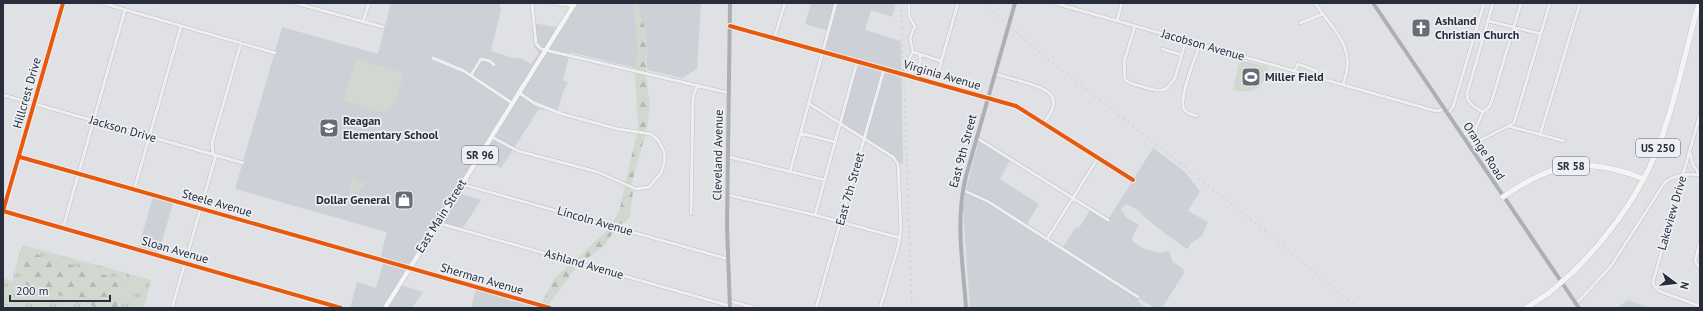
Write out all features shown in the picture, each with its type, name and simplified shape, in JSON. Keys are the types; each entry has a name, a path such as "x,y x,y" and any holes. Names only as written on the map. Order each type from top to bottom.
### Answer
{"highway":[{"name":"US 250","path":"1526,308 1549,293 1573,272 1612,230 1630,203 1655,155 1665,126 1699,3"},
{"name":"SR 58","path":"1503,197 1523,183 1540,174 1574,166 1609,167 1644,178"}],"main road":[{"name":"Cleveland Avenue","path":"730,3 728,195 730,305"},
{"name":"East 9th Street","path":"966,308 960,226 960,204 962,190 1015,3"},
{"name":"Orange Road","path":"1374,3 1503,197 1578,306"},
{"name":"East Main Street","path":"385,308 574,4"}],"street":[{"name":"Hillcrest Drive","path":"3,211 20,157 63,3"},
{"path":"102,3 275,53"},
{"path":"295,3 383,27"},
{"path":"363,22 369,3"},
{"path":"532,3 536,44 538,48 729,93"},
{"path":"552,3 574,4"},
{"path":"774,39 785,3"},
{"path":"790,172 836,3"},
{"path":"909,3 909,17 915,26 910,38 913,52 909,59 912,77"},
{"name":"Jacobson Avenue","path":"1054,3 1066,5 1117,21 1432,110 1438,111 1444,109"},
{"path":"1117,21 1122,3"},
{"path":"1315,3 1346,49 1348,64 1343,85"},
{"path":"1448,114 1453,107 1484,3"},
{"path":"1483,112 1471,104 1467,98 1467,94 1493,3"},
{"path":"1474,143 1476,128 1483,112 1489,107 1492,100 1521,3"},
{"path":"1469,146 1514,123 1516,120 1550,3"},
{"path":"1540,135 1580,3"},
{"path":"935,83 958,4"},
{"path":"63,228 125,10"},
{"path":"1300,24 1323,14"},
{"path":"1488,21 1515,26 1541,34"},
{"path":"134,190 180,26"},
{"name":"Virginia Avenue","path":"730,26 1016,106 1133,180"},
{"path":"1135,26 1124,62 1123,74 1127,82 1154,90 1162,90 1167,88 1175,78 1186,40"},
{"path":"172,308 214,155 212,143 241,43"},
{"path":"1198,116 1186,112 1183,108 1183,102 1187,82 1200,44"},
{"path":"1162,49 1182,55"},
{"path":"913,52 941,61"},
{"path":"912,77 920,68 920,55"},
{"path":"433,58 471,75 512,103"},
{"path":"471,75 481,59 487,60 494,65"},
{"path":"815,215 857,62"},
{"path":"1295,71 1298,64 1313,68 1317,71 1316,77"},
{"name":"East 7th Street","path":"816,308 884,69"},
{"path":"994,74 1037,87 1050,94 1053,99 1052,110 1043,124"},
{"path":"691,214 693,98 696,85"},
{"path":"492,136 518,150 594,171 636,189 644,188 652,184 658,177 663,167 665,157 657,138 651,134 618,129 562,114 534,104 518,92"},
{"name":"Jackson Drive","path":"3,95 243,163"},
{"path":"808,103 893,157 899,167 900,238 880,308"},
{"name":"Lakeview Drive","path":"1700,114 1653,282 1654,286 1659,291 1700,306"},
{"path":"1508,126 1564,141"},
{"path":"1462,135 1474,131 1476,128"},
{"path":"800,133 835,142"},
{"path":"977,138 1108,220"},
{"path":"1690,148 1692,162 1700,175"},
{"name":"Steele Avenue","path":"20,157 409,268"},
{"path":"729,157 825,180"},
{"path":"1047,239 1098,158"},
{"path":"1578,306 1611,266 1662,185 1671,178 1683,175 1700,175"},
{"name":"Lincoln Avenue","path":"462,184 728,259"},
{"path":"962,190 978,196 1138,297"},
{"path":"728,195 815,215 900,238"},
{"name":"Sloan Avenue","path":"3,211 341,308"},
{"name":"Ashland Avenue","path":"438,222 730,305 755,308"},
{"path":"1700,241 1695,261 1700,269"},
{"name":"Sherman Avenue","path":"409,268 550,308"}],"shaded area":[{"path":"391,3 499,3 501,10 491,51 513,58 522,59 531,64 539,53 534,47 532,23 558,27 573,3 634,3 638,51 636,68 570,52 563,80 568,82 563,92 557,113 539,109 501,168 480,157 458,193 481,200 461,231 437,225 400,285 423,292 412,308 350,308 357,282 376,288 384,260 380,259 387,232 235,189 282,27 378,54"},
{"path":"639,3 701,3 697,69 682,78 647,70 646,30 640,19"},
{"path":"811,3 896,3 892,17 871,10 865,30 901,41 903,164 840,124 856,61 824,52 829,31 805,24"},
{"path":"979,140 1010,160 1000,179 1039,204 1027,224 1063,247 1076,227 1079,228 1090,210 1107,221 1153,148 1185,172 1200,191 1188,211 1208,222 1202,236 1191,243 1187,249 1155,226 1135,208 1126,204 1121,209 1126,217 1139,225 1132,237 1133,242 1144,249 1161,253 1169,251 1173,262 1183,269 1184,273 1162,308 1155,308 1140,299 1137,301 1147,308 970,308 963,209 966,189"},
{"path":"153,197 173,203 158,255 138,249"},
{"path":"476,289 533,305 533,308 471,308"},
{"path":"1628,300 1651,308 1617,308"}],"green space":[{"path":"634,3 639,3 641,19 646,30 646,76 650,104 647,128 630,190 633,191 630,214 627,221 618,225 604,246 577,266 548,305 541,304 554,279 609,229 619,212 638,128 635,74 638,51"},
{"path":"358,59 404,73 396,101 385,113 344,101 355,61"},
{"name":"Miller Field","path":"1243,61 1269,67 1267,74 1261,85 1253,90 1233,90 1239,63"},
{"path":"353,177 360,183 367,182 353,195 348,194"},
{"path":"22,245 127,273 126,281 31,254 22,283 98,308 12,308 3,305 3,278 12,281"},
{"path":"31,253 126,281 127,273 139,277 128,285 117,308 98,308 22,283 20,280 26,258"},
{"path":"139,277 151,280 144,308 117,308 128,285"}],"railway":[{"path":"901,3 912,308"},
{"path":"985,3 1029,44 1254,222 1358,308"}],"cycle path":[{"path":"3,211 63,3"},
{"path":"730,26 1016,106 1133,180"},
{"path":"20,157 550,308"},
{"path":"3,211 341,308"}],"place":[{"name":"Ashland Christian Church","path":"1421,28"},
{"name":"Miller Field","path":"1251,77"},
{"name":"Reagan Elementary School","path":"329,128"},
{"name":"Dollar General","path":"404,200"}]}
